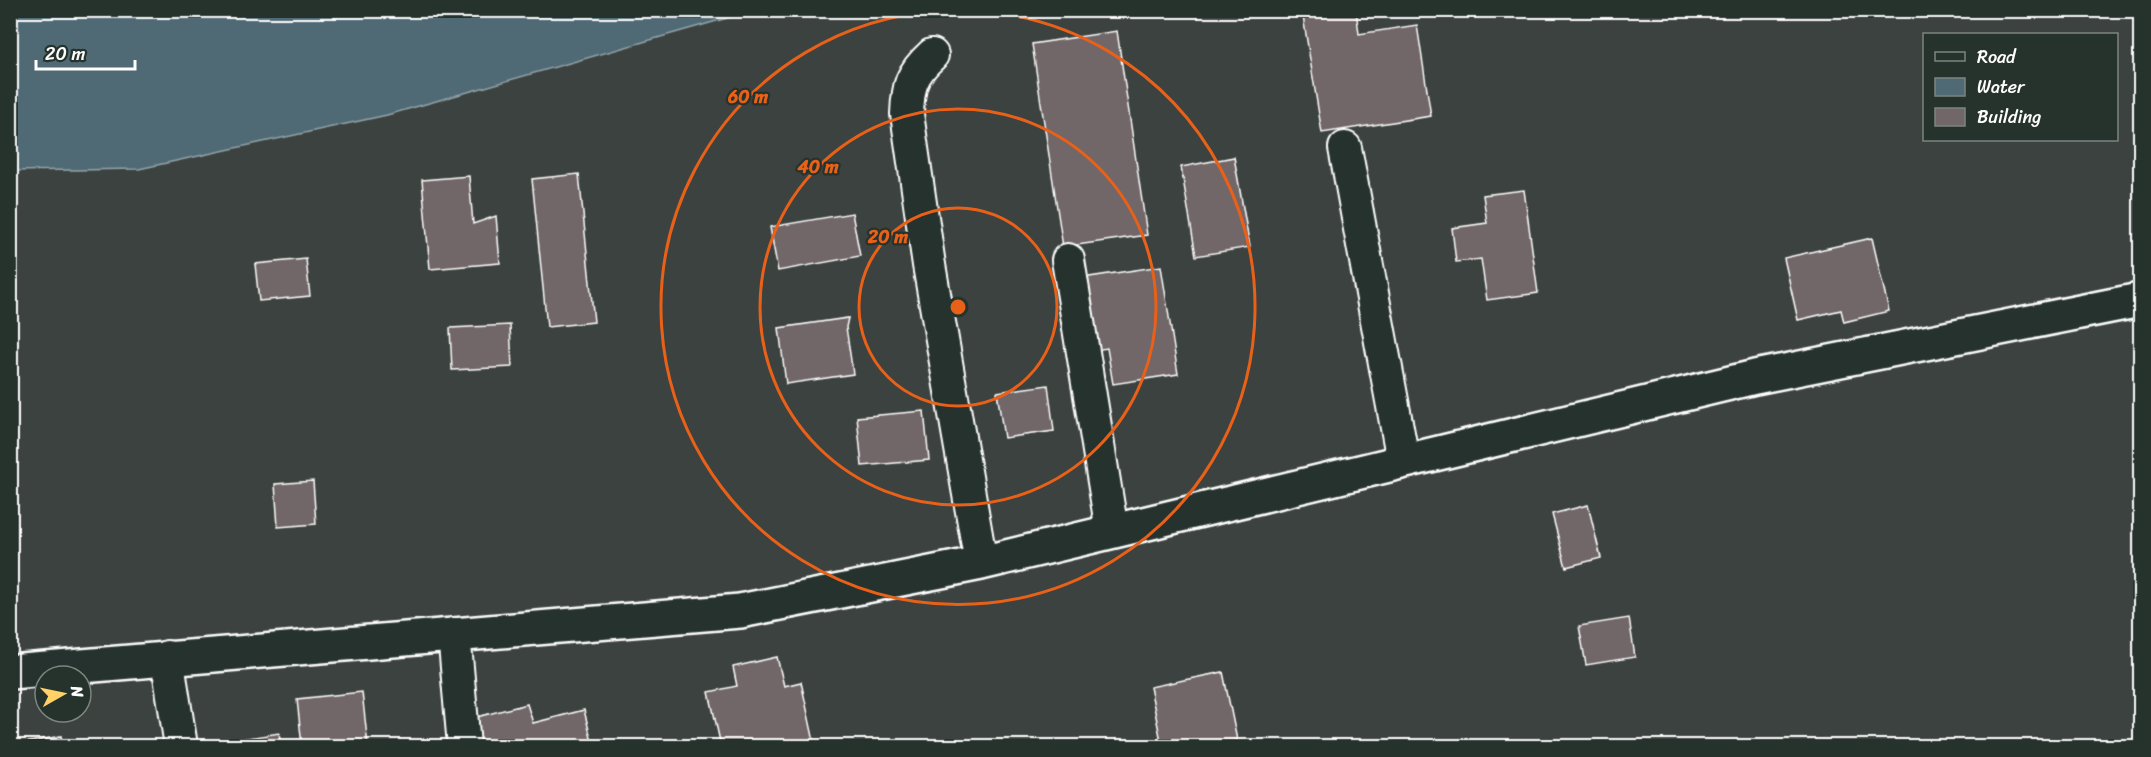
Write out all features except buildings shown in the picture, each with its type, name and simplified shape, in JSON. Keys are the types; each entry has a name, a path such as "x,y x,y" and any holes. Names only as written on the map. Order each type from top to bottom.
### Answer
{"street":[{"path":"932,55 916,69 908,92 907,114 929,265 981,563"},
{"path":"1345,148 1403,460"},
{"path":"1068,261 1112,531"},
{"path":"10,672 167,657 740,611 981,563 1755,377 2140,300"},
{"path":"454,634 464,747"},
{"path":"167,657 181,747"}],"water":[{"path":"10,11 752,11 387,115 139,169 11,171"}]}
